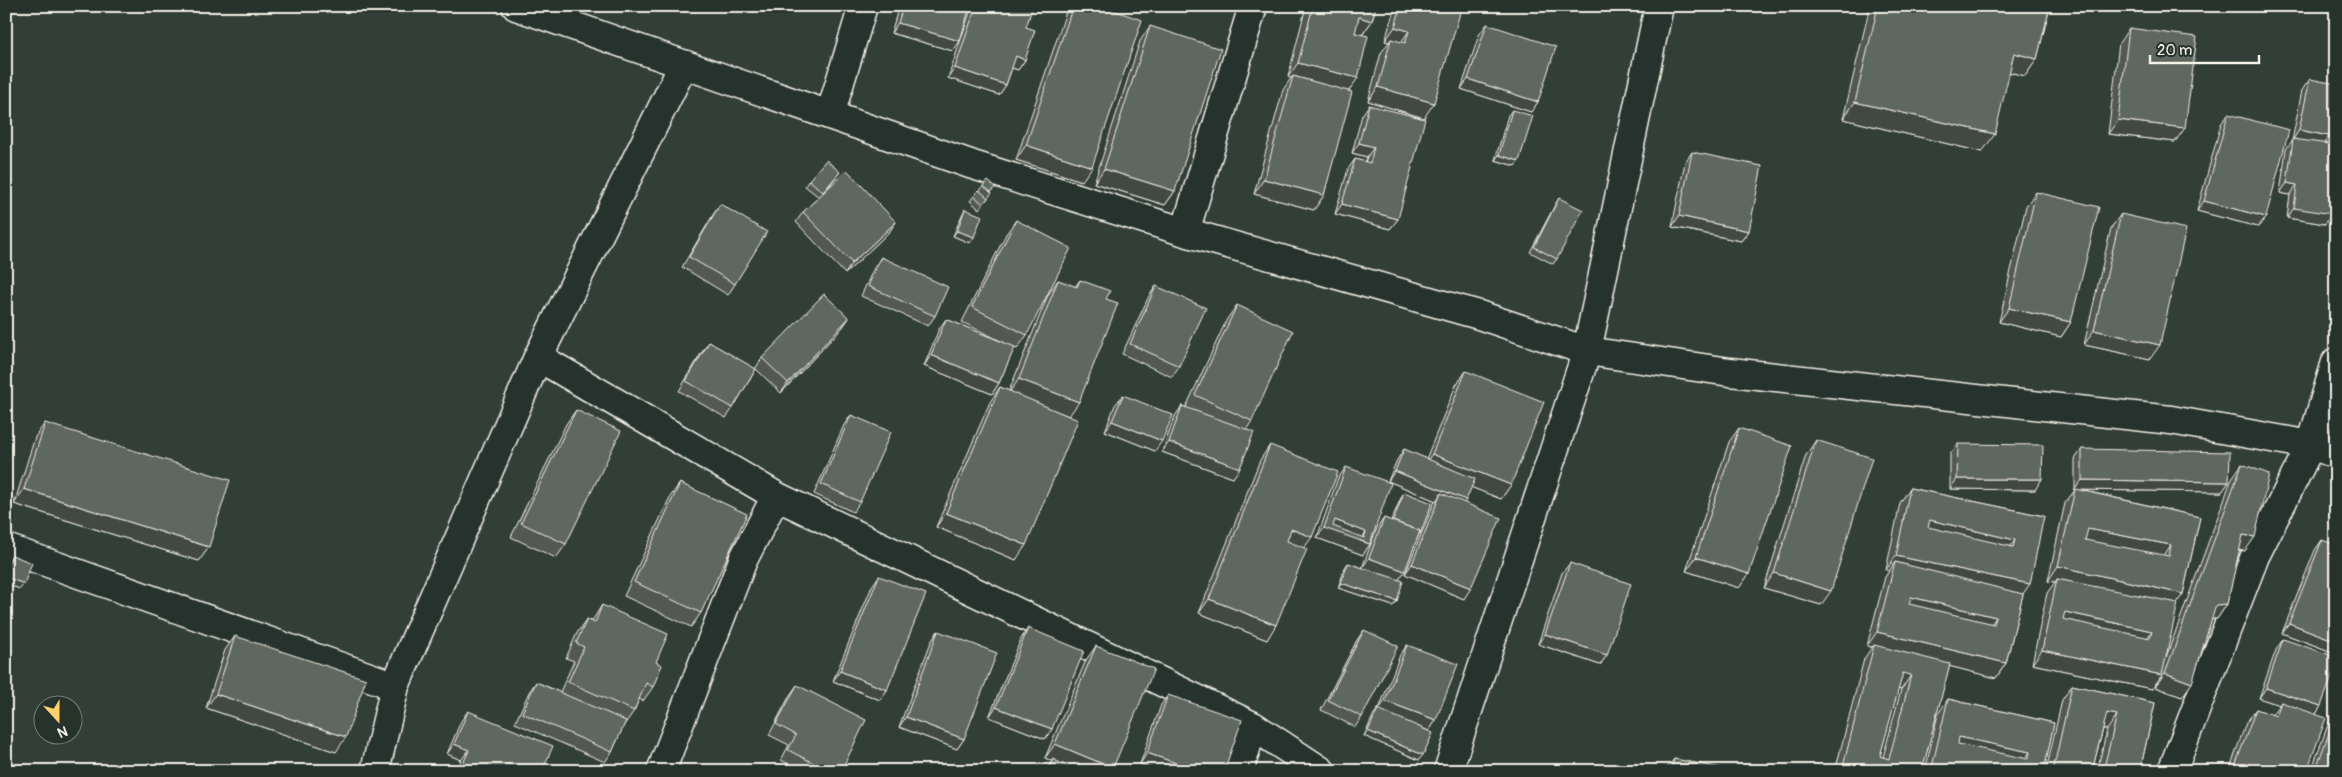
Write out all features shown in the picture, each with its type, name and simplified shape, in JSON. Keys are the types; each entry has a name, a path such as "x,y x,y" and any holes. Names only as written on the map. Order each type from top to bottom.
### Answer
{"street":[{"path":"516,6 973,165 1185,232 1479,315 1587,351 1730,372 2171,420 2310,445 2336,454"},
{"path":"830,115 864,6"},
{"path":"1185,232 1253,6"},
{"path":"1448,771 1587,351 1659,6"},
{"path":"375,771 394,686 538,357 684,64"},
{"path":"538,357 776,496 1253,726 1321,771"},
{"path":"2172,771 2255,556 2310,445 2336,362"},
{"path":"661,771 743,560 776,496"},
{"path":"6,548 394,686"},
{"path":"1239,771 1253,726"}],"building":[{"path":"903,6 970,6 960,41 898,23"},
{"path":"976,6 1024,6 1032,9 1026,27 1035,30 1025,60 1016,56 1006,85 955,68"},
{"path":"1073,6 1101,6 1142,20 1092,167 1026,145"},
{"path":"1313,6 1376,6 1372,21 1359,17 1355,33 1368,36 1358,78 1298,63"},
{"path":"1401,6 1462,6 1434,103 1378,87 1391,39 1405,43 1409,31 1395,27"},
{"path":"1878,6 2050,6 2037,59 2014,53 1995,134 1855,102"},
{"path":"1487,24 1556,47 1538,102 1468,79"},
{"path":"1150,26 1221,49 1175,191 1104,169"},
{"path":"2129,28 2197,37 2185,128 2118,120"},
{"path":"1293,76 1352,92 1324,195 1264,179"},
{"path":"2310,79 2336,84 2336,103 2329,136 2299,130"},
{"path":"1369,105 1425,119 1398,219 1342,204 1355,159 1370,163 1374,147 1359,143"},
{"path":"1512,110 1533,116 1519,161 1499,155"},
{"path":"2228,114 2289,130 2266,217 2204,201"},
{"path":"2336,124 2336,135 2333,134"},
{"path":"2293,139 2336,145 2336,206 2334,205 2332,214 2294,208 2297,185 2287,183"},
{"path":"1692,152 1762,166 1749,231 1679,216"},
{"path":"826,160 840,172 823,192 809,180"},
{"path":"847,170 896,222 852,263 803,212"},
{"path":"988,181 995,187 991,192 983,186"},
{"path":"979,190 988,198 983,204 974,196"},
{"path":"2036,192 2099,207 2071,322 2009,308"},
{"path":"1559,198 1583,210 1557,259 1534,247"},
{"path":"720,204 767,232 735,284 689,257"},
{"path":"965,209 982,216 974,237 957,231"},
{"path":"2121,214 2186,229 2160,345 2094,330"},
{"path":"1016,220 1071,248 1027,335 972,307"},
{"path":"881,257 948,287 935,316 868,286"},
{"path":"1058,280 1077,287 1080,280 1110,291 1106,299 1118,303 1079,402 1019,379"},
{"path":"1156,286 1206,308 1179,366 1130,344"},
{"path":"824,294 849,318 788,383 762,358"},
{"path":"1237,305 1293,331 1252,421 1195,395"},
{"path":"946,319 1015,347 999,383 931,355"},
{"path":"709,342 756,369 733,408 686,381"},
{"path":"1466,371 1544,402 1511,485 1432,454"},
{"path":"1000,387 1078,420 1026,545 946,513"},
{"path":"1123,395 1173,415 1162,441 1112,421"},
{"path":"1182,406 1254,432 1240,468 1169,442"},
{"path":"576,410 621,431 566,544 521,523"},
{"path":"851,415 891,432 860,502 821,484"},
{"path":"45,423 230,480 209,547 24,489"},
{"path":"1739,428 1792,446 1749,574 1696,557"},
{"path":"1816,440 1872,458 1831,591 1774,573"},
{"path":"1958,444 2043,445 2042,479 1957,479"},
{"path":"1270,445 1338,472 1312,537 1291,529 1287,541 1307,549 1276,625 1209,599"},
{"path":"1404,449 1475,479 1466,500 1395,471"},
{"path":"2082,449 2230,452 2229,482 2082,480"},
{"path":"2242,464 2269,474 2255,537 2243,535 2227,604 2216,605 2192,683 2165,673"},
{"path":"1346,467 1391,483 1370,544 1324,528","holes":["1335,520 1366,532 1364,538 1333,526"]},
{"path":"680,483 747,514 701,613 634,582"},
{"path":"1910,488 2044,516 2030,584 1896,556","holes":["1930,520 2015,540 2013,547 1928,527"]},
{"path":"2075,489 2200,517 2183,594 2058,566","holes":["2088,529 2171,545 2169,556 2085,540"]},
{"path":"1404,492 1432,503 1420,534 1420,531 1393,521"},
{"path":"1441,493 1501,518 1471,588 1412,564"},
{"path":"1384,518 1420,531 1405,571 1369,558"},
{"path":"2322,540 2336,545 2336,641 2289,623"},
{"path":"12,555 32,563 24,584 6,577 6,570"},
{"path":"1895,562 2023,594 2006,663 1877,632","holes":["1911,597 1996,617 1994,624 1909,604"]},
{"path":"1348,563 1403,581 1397,601 1341,583"},
{"path":"1570,563 1631,584 1607,655 1545,634"},
{"path":"879,576 926,594 887,690 840,671"},
{"path":"2057,579 2178,603 2162,675 2042,650","holes":["2065,612 2152,631 2150,638 2063,619"]},
{"path":"602,605 668,634 656,662 662,665 653,687 646,683 634,711 568,682 584,647 576,643 587,619 595,623"},
{"path":"1028,628 1084,651 1052,729 996,707"},
{"path":"1364,630 1398,646 1362,717 1328,700"},
{"path":"938,631 997,653 964,739 906,717"},
{"path":"235,636 366,679 346,737 216,694"},
{"path":"2283,639 2336,657 2336,665 2321,706 2266,688"},
{"path":"1407,645 1458,664 1436,720 1385,701"},
{"path":"1874,645 1950,664 1922,771 1842,770","holes":["1903,673 1911,675 1889,759 1880,756"]},
{"path":"1096,646 1154,669 1113,768 1055,744"},
{"path":"536,682 626,721 612,752 522,713"},
{"path":"797,685 866,720 841,771 829,771 788,750 796,735 776,724"},
{"path":"2072,685 2155,703 2140,771 2103,771 2117,715 2107,713 2092,771 2053,771"},
{"path":"1168,695 1242,720 1224,771 1199,771 1147,753"},
{"path":"1948,699 2054,723 2044,771 1931,771","holes":["1959,737 2030,752 2028,759 1958,744"]},
{"path":"2281,702 2326,718 2307,771 2233,771 2256,709 2276,716"},
{"path":"1378,709 1433,733 1423,755 1368,731"},
{"path":"468,711 553,746 542,771 460,771 469,750 454,744"},
{"path":"2336,714 2336,771 2315,771"},
{"path":"1053,759 1075,771 1047,771"},
{"path":"1674,759 1736,771 1671,771"}]}
